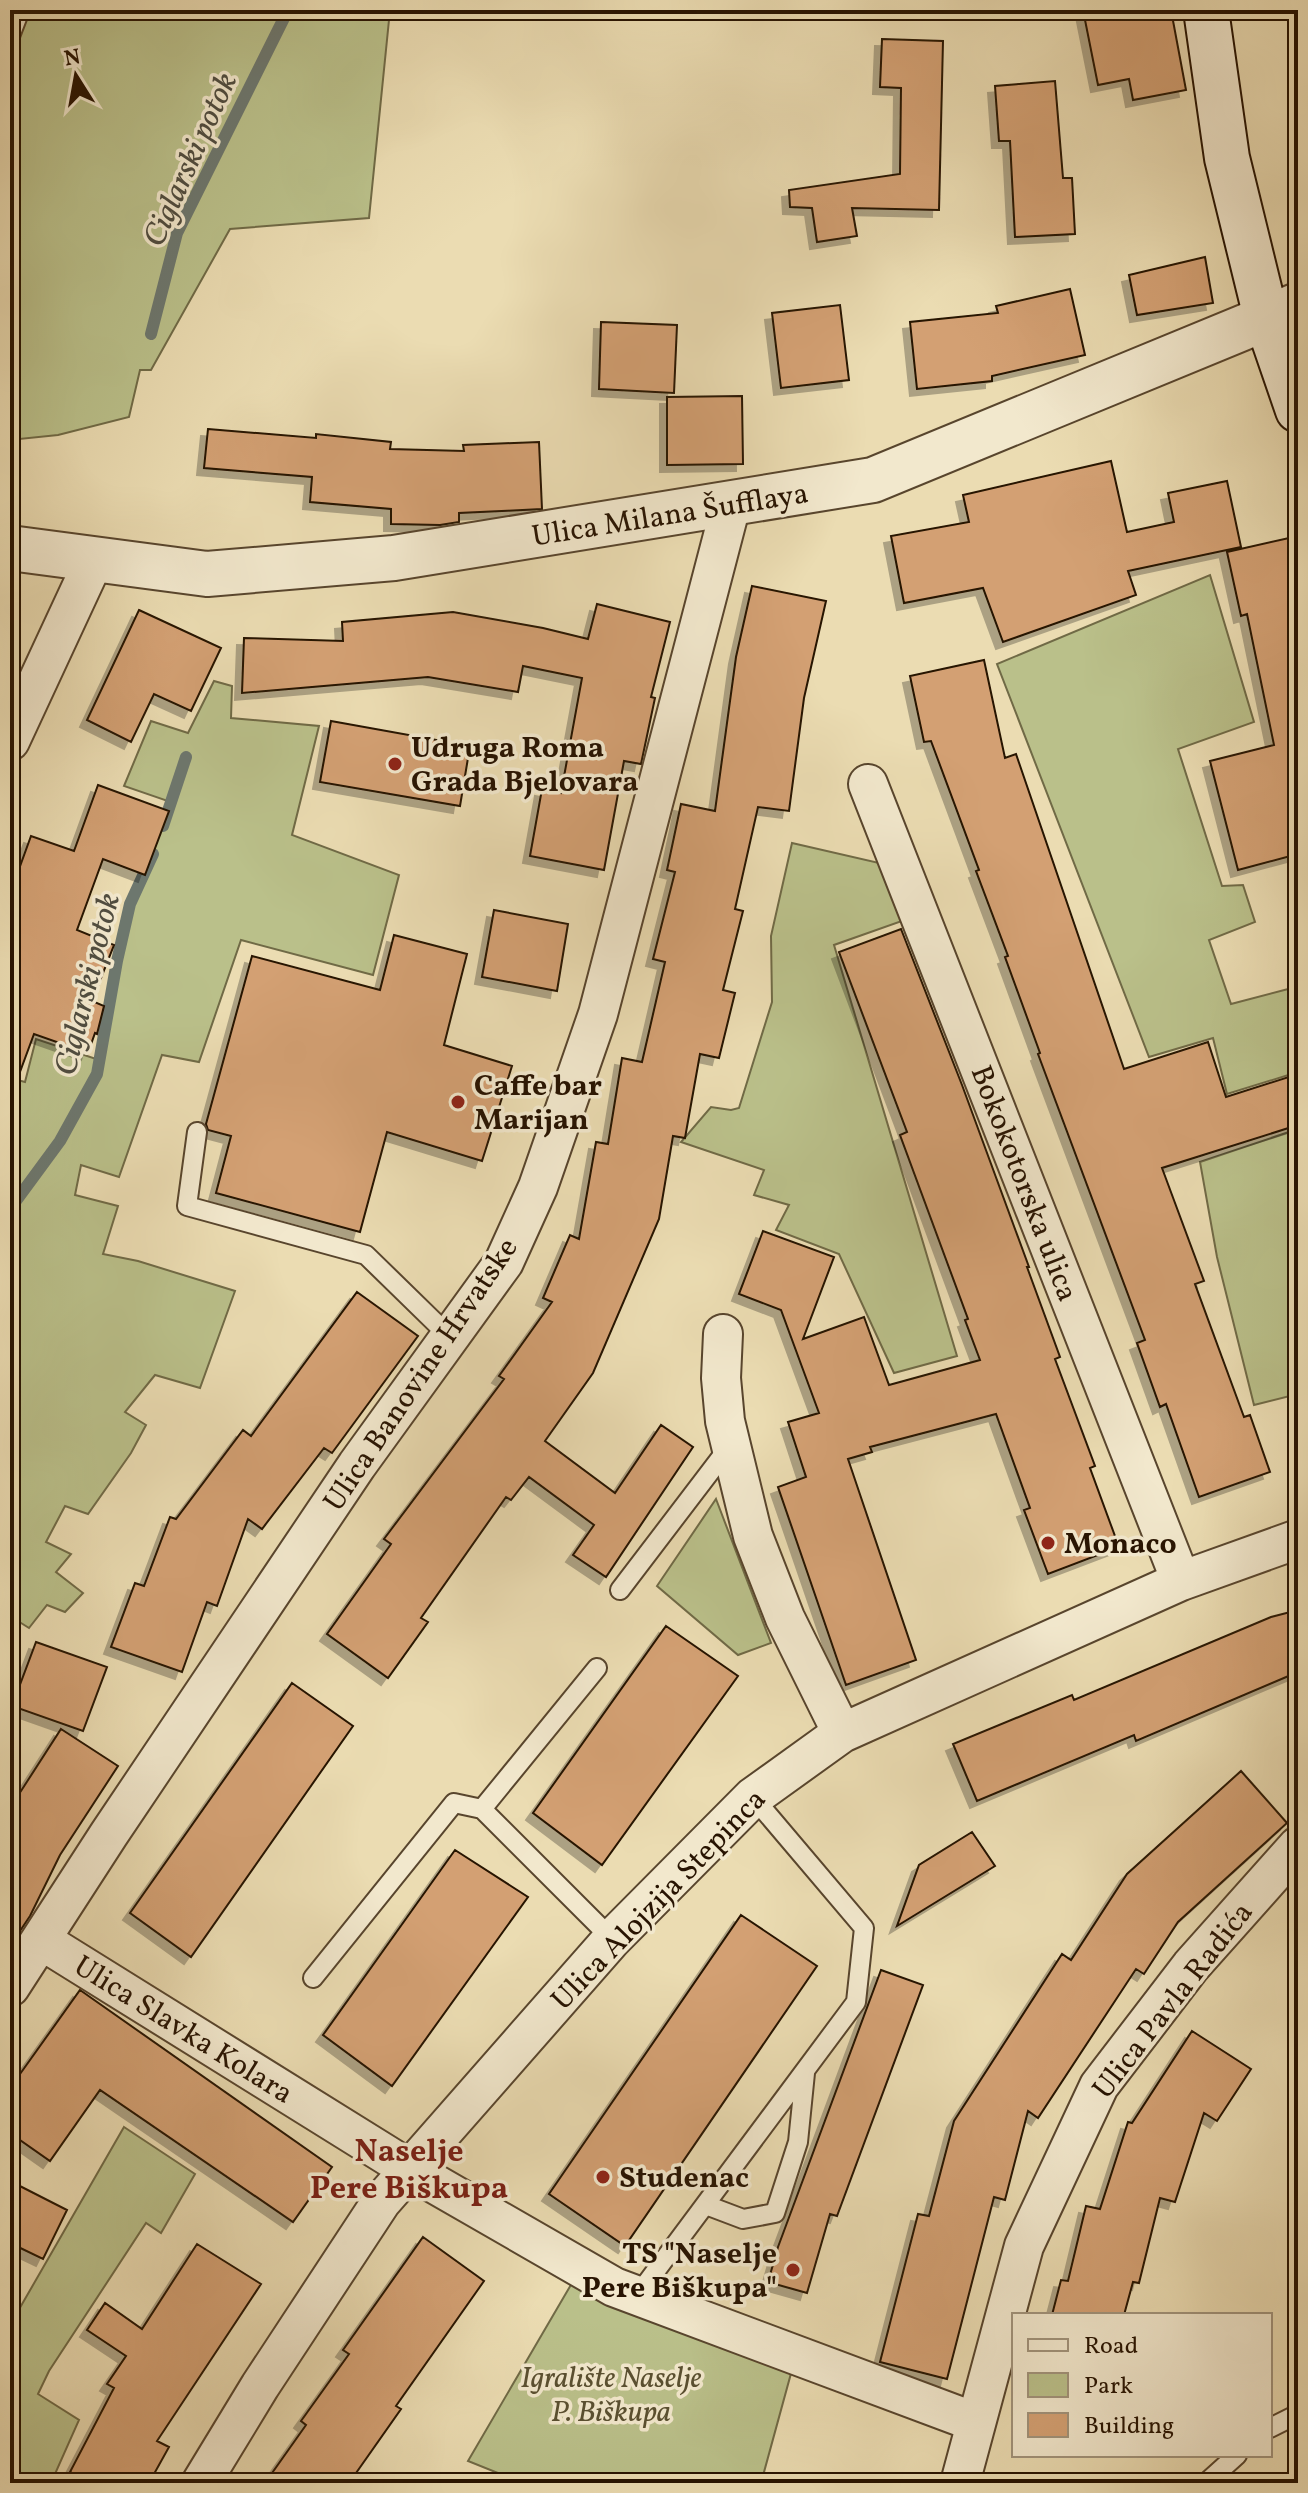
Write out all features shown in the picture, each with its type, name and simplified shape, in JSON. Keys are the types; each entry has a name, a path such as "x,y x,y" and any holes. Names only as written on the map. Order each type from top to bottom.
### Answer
{"street":[{"path":"1206,10 1227,158 1282,311 1298,410"},
{"name":"Ulica Milana Šufflaya","path":"10,548 207,574 394,558 873,480 1282,311"},
{"name":"Ulica Banovine Hrvatske","path":"10,1987 357,1465 504,1262 538,1187 598,1014 731,505"},
{"path":"10,741 95,558"},
{"name":"Bokokotorska ulica","path":"868,784 1181,1581"},
{"path":"723,1334 721,1378 725,1421 753,1536 785,1618 842,1733"},
{"name":"Ulica Alojzija Stepinca","path":"201,2483 277,2359 381,2202 612,1939 753,1797 842,1733 1181,1581 1298,1539"},
{"name":"Ulica Pavla Radića","path":"960,2483 1024,2246 1099,2086 1191,1966 1298,1846"},
{"name":"Ulica Slavka Kolara","path":"41,1940 409,2169 614,2287 975,2422"}],"lane":[{"path":"10,36 20,10"},
{"path":"197,1132 187,1206 366,1255 450,1337"},
{"path":"620,1590 731,1445"},
{"path":"482,1809 597,1668"},
{"path":"637,2296 856,2002 864,1928 753,1797"},
{"path":"313,1978 454,1803 482,1809 612,1939"},
{"path":"706,2205 743,2219 775,2213 798,2142 805,2070"},
{"path":"1272,2427 1298,2417"},
{"path":"1206,2483 1235,2457"}],"green space":[{"path":"28,10 390,10 369,218 230,229 151,370 140,370 129,417 58,435 10,440 10,65"},
{"path":"1210,575 1254,722 1178,749 1222,886 1243,885 1255,922 1209,940 1231,1004 1292,988 1298,1008 1298,1072 1227,1094 1213,1038 1149,1057 997,664"},
{"path":"214,681 232,686 231,718 319,726 292,835 399,875 373,975 241,940 199,1062 162,1055 119,1177 81,1165 75,1195 118,1206 103,1254 138,1261 235,1291 200,1388 155,1375 125,1412 146,1425 131,1453 88,1514 65,1506 46,1542 71,1554 56,1572 83,1593 65,1612 47,1605 29,1628 10,1616 10,1125 19,1107 10,1104 10,1078 25,1082 36,1039 99,1060 130,904 145,874 171,802 124,786 151,721 188,733"},
{"path":"792,843 901,868 919,915 834,945 957,1356 894,1373 839,1254 776,1230 789,1205 754,1195 764,1170 681,1142 711,1107 739,1108 772,1002 771,936"},
{"path":"1298,1129 1298,1394 1254,1405 1217,1257 1200,1162"},
{"path":"716,1499 771,1643 738,1655 657,1586"},
{"path":"124,2127 195,2174 161,2233 146,2223 49,2371 38,2394 79,2420 51,2483 26,2483 10,2474 10,2325"},
{"name":"Igralište Naselje P. Biškupa","path":"572,2283 793,2366 761,2483 523,2483 468,2461"}],"building":[{"path":"1083,10 1171,10 1186,90 1133,100 1129,79 1098,85"},
{"path":"882,39 943,41 939,210 852,208 857,236 817,242 812,208 790,207 789,190 900,174 901,88 880,87"},
{"path":"1055,81 1063,178 1072,178 1075,234 1015,237 1010,141 999,141 995,86"},
{"path":"1205,257 1213,303 1137,315 1129,275"},
{"path":"1070,289 1085,355 992,376 992,381 917,389 910,322 998,313 996,306"},
{"path":"840,305 849,380 781,388 772,313"},
{"path":"601,322 677,325 674,393 599,389"},
{"path":"742,396 743,464 667,465 667,397"},
{"path":"208,429 316,438 316,434 391,442 390,449 464,451 463,445 539,442 542,509 459,513 459,522 440,525 391,524 391,509 310,502 312,477 204,468"},
{"path":"1111,461 1127,532 1174,522 1168,493 1227,481 1241,547 1128,571 1136,595 1003,642 983,588 904,603 891,536 969,522 963,495"},
{"path":"1298,536 1298,854 1238,870 1210,761 1274,745 1247,614 1241,616 1227,552"},
{"path":"752,586 826,601 804,698 789,811 758,807 735,909 743,911 723,990 735,993 719,1058 700,1054 685,1138 673,1136 659,1219 593,1373 545,1441 615,1493 661,1425 693,1447 606,1577 573,1555 594,1525 529,1477 511,1500 506,1497 421,1618 428,1622 388,1678 327,1634 391,1544 384,1539 504,1379 499,1376 552,1302 543,1298 570,1235 579,1239 596,1142 608,1144 622,1058 642,1062 665,962 653,959 675,872 667,870 681,804 715,811 736,657"},
{"path":"597,604 670,622 651,697 655,698 641,764 624,761 604,870 530,856 542,789 561,793 582,678 523,666 518,692 428,677 242,693 244,638 343,641 342,622 453,612 588,639"},
{"path":"139,610 221,648 191,711 154,694 131,742 87,720"},
{"path":"984,660 1005,758 1016,754 1124,1069 1208,1042 1226,1097 1298,1074 1298,1125 1162,1168 1204,1281 1195,1284 1244,1417 1250,1415 1270,1472 1199,1497 1166,1404 1160,1407 1137,1343 1145,1340 1038,1054 1005,957 1008,956 976,871 979,870 931,741 924,742 910,676"},
{"name":"Udruga Roma Grada Bjelovara","path":"331,721 470,746 460,806 320,782"},
{"path":"98,785 169,811 145,875 103,859 77,930 114,945 92,1001 104,1006 88,1053 34,1034 14,1088 10,1087 10,894 31,836 74,851"},
{"path":"494,910 568,924 557,991 482,977"},
{"path":"901,929 1029,1267 1060,1357 1055,1359 1095,1466 1090,1468 1119,1547 1048,1574 1024,1510 1030,1508 996,1414 870,1447 872,1452 848,1459 916,1660 846,1685 778,1487 806,1477 788,1422 819,1413 781,1310 739,1294 763,1231 834,1257 803,1339 864,1317 889,1385 980,1360 965,1320 968,1319 900,1135 907,1132 839,952"},
{"path":"394,935 467,954 444,1045 512,1066 482,1161 387,1132 360,1232 216,1193 231,1136 208,1130 206,1124 252,956 380,990"},
{"path":"357,1292 418,1336 332,1453 324,1448 262,1529 248,1519 217,1606 207,1602 182,1672 111,1647 135,1583 144,1586 170,1517 176,1519 243,1430 251,1436"},
{"path":"1298,1610 1298,1672 1136,1741 1134,1735 977,1801 953,1744 1072,1695 1074,1700 1271,1617"},
{"path":"666,1626 738,1676 602,1865 533,1813"},
{"path":"36,1642 107,1667 83,1731 12,1706"},
{"path":"292,1683 353,1726 191,1957 130,1913"},
{"path":"61,1729 118,1766 60,1855 30,1916 10,1946 10,1808"},
{"path":"1241,1771 1287,1823 1178,1922 1144,1974 1136,1969 1038,2118 1028,2111 1005,2200 994,2197 947,2379 880,2362 918,2214 929,2216 954,2121 1062,1954 1071,1960 1127,1874"},
{"path":"972,1832 995,1866 897,1926 919,1865"},
{"path":"455,1850 528,1897 392,2086 323,2035"},
{"path":"741,1915 817,1966 625,2246 549,2194"},
{"path":"881,1970 923,1985 837,2216 830,2214 807,2293 768,2282 778,2247"},
{"path":"80,1990 332,2167 293,2222 100,2090 50,2161 10,2133 10,2088"},
{"path":"1192,2031 1251,2069 1217,2121 1204,2113 1175,2202 1160,2198 1139,2283 1133,2282 1125,2313 1053,2313 1061,2280 1068,2281 1086,2206 1100,2209 1128,2122 1132,2123"},
{"path":"10,2181 67,2210 43,2259 10,2243"},
{"path":"423,2237 484,2281 396,2406 401,2409 349,2483 265,2483 306,2425 301,2421 349,2354 343,2350"},
{"path":"197,2244 261,2284 157,2441 169,2447 149,2483 91,2483 70,2472 114,2388 107,2384 126,2356 87,2330 105,2303 142,2329"}],"waterway":[{"name":"Ciglarski potok","path":"151,334 177,233 288,10"},
{"name":"Ciglarski potok","path":"163,826 186,757"},
{"name":"Ciglarski potok","path":"10,1209 60,1141 97,1074 130,904 153,854"}],"place":[{"name":"Udruga Roma Grada Bjelovara","path":"395,764"},
{"name":"Caffe bar Marijan","path":"458,1102"},
{"name":"Monaco","path":"1048,1543"},
{"name":"Studenac","path":"603,2177"},
{"name":"TS \"Naselje Pere Biškupa\"","path":"793,2270"}],"district":[{"name":"Naselje Pere Biškupa","path":"409,2168"}]}
